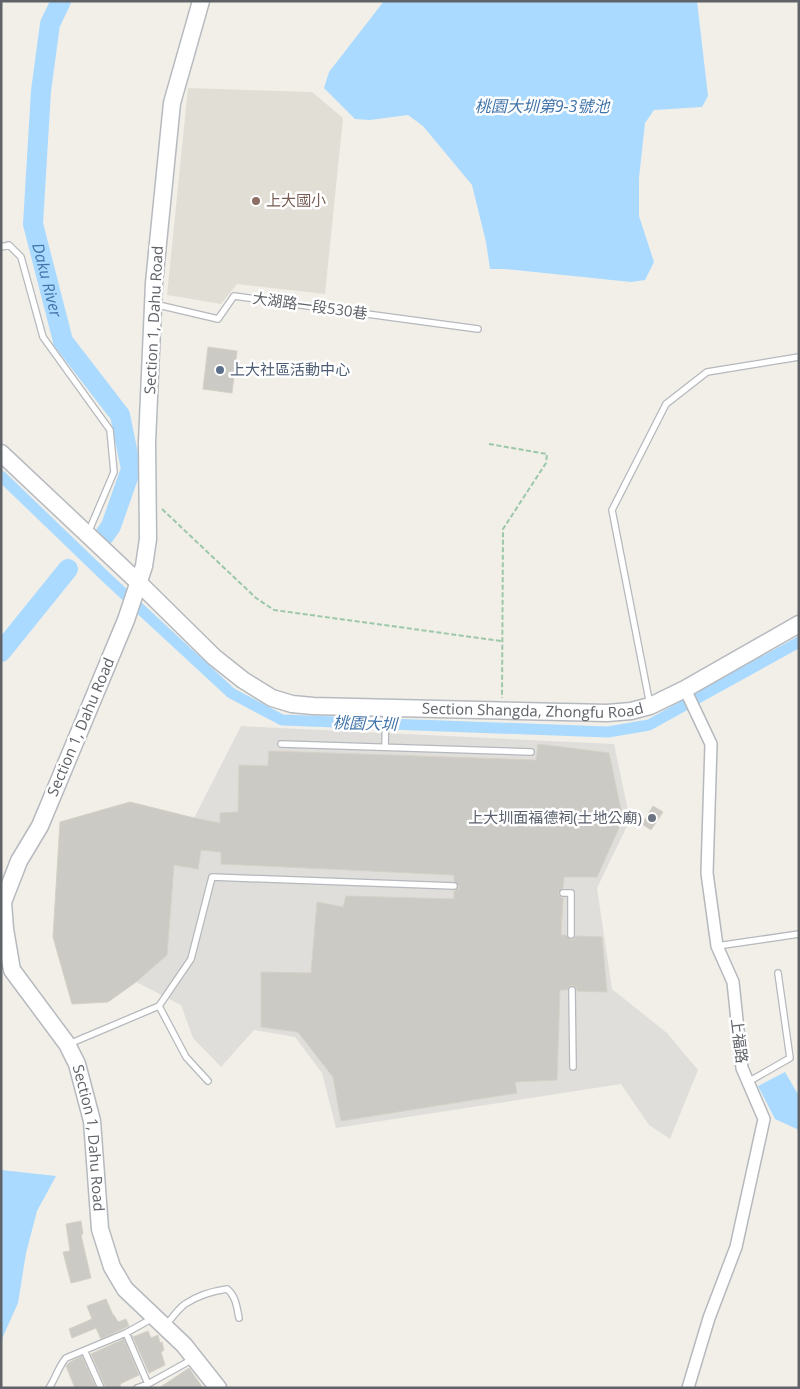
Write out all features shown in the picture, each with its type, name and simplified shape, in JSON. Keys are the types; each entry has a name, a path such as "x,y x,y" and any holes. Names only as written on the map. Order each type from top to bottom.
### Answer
{"street":[{"name":"Section 1, Dahu Road","path":"201,1 172,103 153,304 147,442 148,540 144,566 126,620 40,826 10,877 10,887 3,902 5,929 12,970 67,1044 77,1064 92,1121 100,1229 112,1267 125,1289 195,1358 218,1388"},
{"name":"Section Shangda, Zhongfu Road","path":"1,453 88,534 137,591 243,680 272,698 292,704 386,710 607,713 631,710 650,706 686,693 799,624"},
{"name":"上福路","path":"686,693 711,744 707,873 717,946 733,982 742,1068 764,1119 736,1247 708,1318 688,1388"}],"lane":[{"path":"1,246 9,246 21,257 43,337 110,430 114,472 88,534"},
{"name":"大湖路一段530巷","path":"153,304 218,319 234,296 478,329"},
{"path":"650,706 612,510 666,404 707,372 799,357"},
{"path":"385,747 386,710"},
{"path":"281,744 531,752"},
{"path":"67,1044 159,1006 191,959 212,877 454,886"},
{"path":"563,893 571,893 571,935"},
{"path":"717,946 799,934"},
{"path":"748,1082 790,1058 778,973"},
{"path":"572,990 573,1067"},
{"path":"159,1006 186,1057 208,1081"},
{"path":"49,1388 60,1364 66,1358 85,1352 126,1333 159,1322 184,1305 204,1295 227,1289 233,1296 239,1318"},
{"path":"126,1333 148,1384"},
{"path":"85,1352 101,1388"},
{"path":"137,1388 148,1384 195,1358"}],"path":[{"path":"489,444 548,454 546,462 503,529 502,711"},
{"path":"148,495 256,598 274,610 501,641"}],"shaded area":[{"name":"上大國小","path":"188,88 312,92 343,118 325,294 237,284 221,304 167,295"},
{"path":"241,726 614,744 630,820 597,888 612,989 667,1033 698,1070 670,1139 649,1125 621,1084 336,1128 322,1073 295,1037 254,1030 221,1067 193,1038 181,1005 136,982 108,1002 72,1004 53,937 60,822 130,802 194,818"}],"water":[{"name":"桃園大圳第9-3號池","path":"384,1 697,1 708,96 702,107 654,110 645,123 639,178 639,216 654,262 645,280 631,282 490,269 486,242 472,185 423,126 408,115 370,120 355,119 324,88 329,72"},
{"path":"785,1072 799,1096 799,1130 775,1119 758,1086"},
{"path":"1,1170 56,1176 37,1211 26,1253 18,1303 1,1341"}],"building":[{"name":"上大社區活動中心","path":"208,347 237,351 232,393 203,389"},
{"path":"538,744 609,753 623,819 597,877 564,877 563,888 558,893 563,898 561,935 566,935 571,940 576,936 602,937 607,992 577,991 576,987 572,985 567,990 560,990 557,1080 515,1082 517,1093 341,1121 333,1077 298,1032 261,1027 261,972 311,973 317,902 343,907 346,896 454,899 454,891 459,886 454,881 454,875 221,864 221,852 201,850 198,869 174,865 167,955 136,982 108,1002 72,1004 53,937 60,822 130,802 220,823 220,813 238,812 239,765 268,766 269,751 536,760"},
{"name":"上大圳面福德祠(土地公廟)","path":"653,806 663,812 651,830 642,824"},
{"path":"81,1221 83,1234 81,1235 91,1278 71,1283 63,1252 70,1251 66,1224"},
{"path":"106,1299 118,1322 126,1319 129,1326 101,1339 96,1328 72,1338 69,1329 92,1319 87,1306"},
{"path":"148,1331 151,1338 158,1335 160,1343 162,1342 164,1350 161,1352 165,1365 149,1373 132,1335 133,1337"},
{"path":"124,1339 139,1375 120,1384 121,1388 106,1388 91,1354"},
{"path":"82,1356 96,1388 75,1388 66,1366"},
{"path":"189,1368 203,1388 159,1388"}],"waterway":[{"name":"Daku River","path":"61,1 50,24 41,91 33,224 63,341 120,415 131,469 111,526 104,536"},
{"name":"桃園大圳","path":"1,476 109,580 231,693 282,720 608,732 649,725 799,642"},
{"name":"Daku River","path":"1,652 68,569"}],"place":[{"name":"上大國小","path":"256,201"},
{"name":"上大社區活動中心","path":"220,370"},
{"name":"上大圳面福德祠(土地公廟)","path":"652,818"}]}
